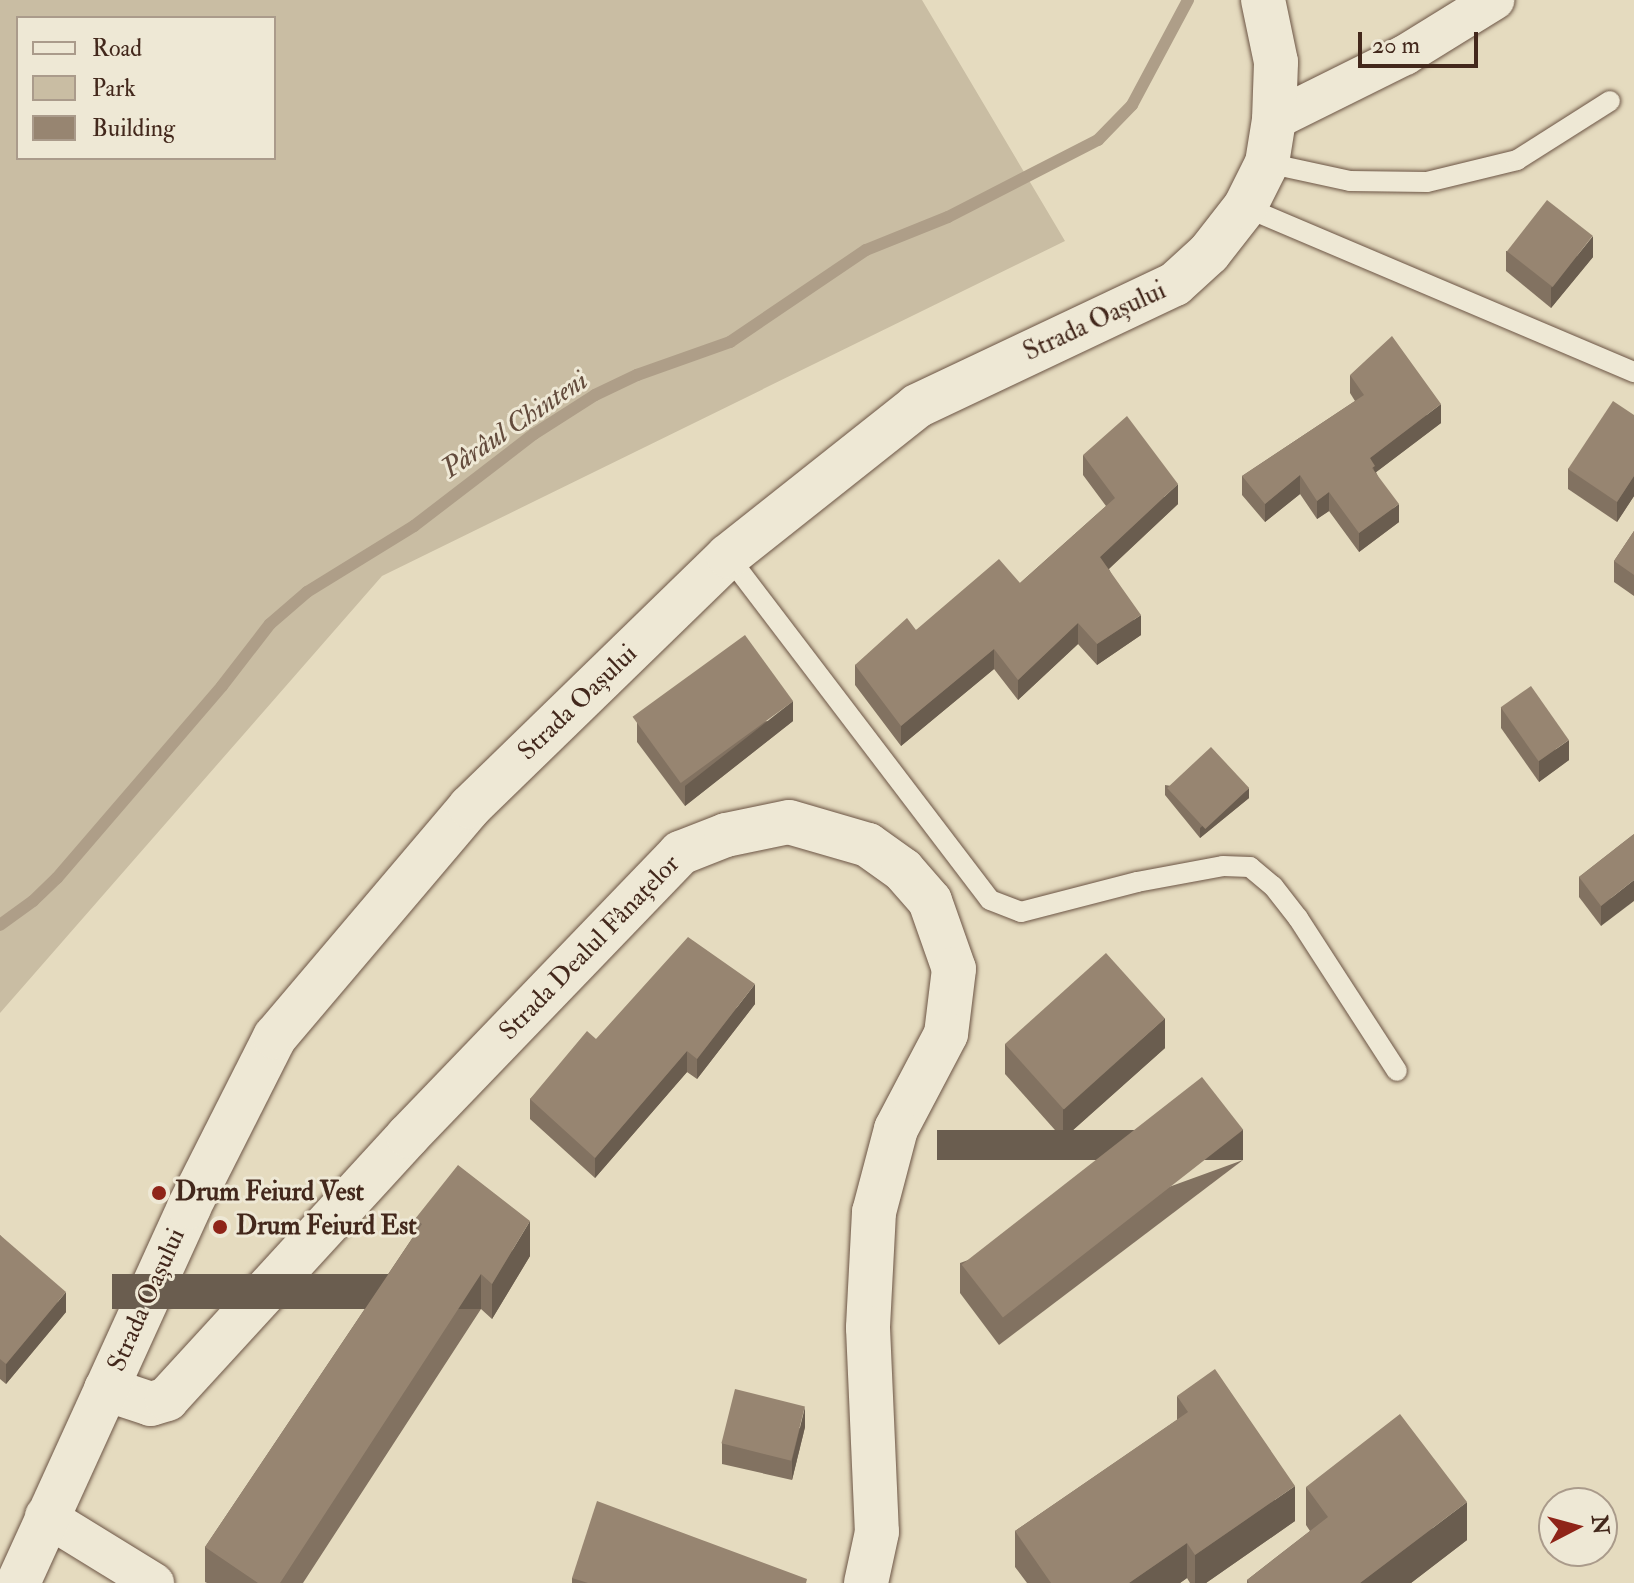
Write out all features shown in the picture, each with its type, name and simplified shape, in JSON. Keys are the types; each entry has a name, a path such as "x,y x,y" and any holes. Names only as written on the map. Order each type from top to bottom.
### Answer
{"main road":[{"name":"Strada Oașului","path":"18,1583 45,1516 189,1207 275,1037 470,807 728,556 917,406 1175,284 1209,253 1245,207 1267,163 1274,120 1276,62 1264,1"},
{"name":"Strada Dealul Fânațelor","path":"106,1389 151,1404 167,1399 408,1136 680,853 726,835 789,822 868,845 903,870 930,901 954,969 946,1034 896,1129 874,1212 868,1328 877,1532 866,1583"}],"street":[{"path":"1274,120 1405,55 1494,0"},
{"path":"45,1516 154,1583"}],"lane":[{"path":"1267,163 1350,181 1427,182 1517,160 1610,101"},
{"path":"1245,207 1634,372"},
{"path":"728,556 990,900 1021,912 1137,882 1223,866 1250,867 1273,886 1298,918 1397,1071"}],"green space":[{"path":"0,0 922,0 1065,241 382,576 0,1013"}],"building":[{"path":"1547,200 1593,236 1553,287 1507,251"},
{"path":"1392,336 1441,404 1370,458 1375,466 1372,468 1399,504 1359,533 1329,492 1317,501 1300,475 1265,504 1242,476 1364,395 1350,375"},
{"path":"1613,401 1634,415 1634,476 1617,502 1568,469"},
{"path":"1127,416 1178,484 1100,557 1141,615 1097,644 1078,623 1018,680 994,649 901,726 855,665 907,618 916,630 999,559 1020,583 1115,498 1083,455"},
{"path":"1634,531 1634,575 1614,561"},
{"path":"745,635 793,701 681,783 633,717"},
{"path":"1531,686 1569,740 1539,761 1501,707"},
{"path":"1211,747 1249,788 1205,829 1167,788"},
{"path":"1634,834 1634,880 1601,906 1579,877"},
{"path":"688,937 755,984 697,1059 687,1051 595,1158 530,1099 587,1031 596,1039"},
{"path":"1106,953 1165,1018 1064,1109 1005,1044"},
{"path":"1202,1077 1243,1130 1003,1318 962,1265"},
{"path":"458,1165 530,1221 492,1284 481,1274 280,1583 258,1583 205,1547 422,1224 415,1219"},
{"path":"0,1235 66,1292 6,1364 0,1359"},
{"path":"1215,1369 1295,1486 1195,1555 1187,1543 1129,1583 1051,1583 1015,1531 1188,1412 1177,1396"},
{"path":"735,1389 805,1406 791,1461 721,1443"},
{"path":"1400,1414 1467,1502 1360,1583 1249,1583 1247,1580 1328,1517 1306,1487"},
{"path":"597,1501 807,1579 806,1583 588,1583 572,1578"}],"waterway":[{"name":"Pârâul Chinteni","path":"0,925 33,901 57,878 222,686 270,624 307,592 414,526 534,434 595,395 637,375 730,342 866,250 948,217 1098,140 1132,105 1188,0"}],"place":[{"name":"Drum Feiurd Vest","path":"159,1193"},
{"name":"Drum Feiurd Est","path":"220,1227"}]}
